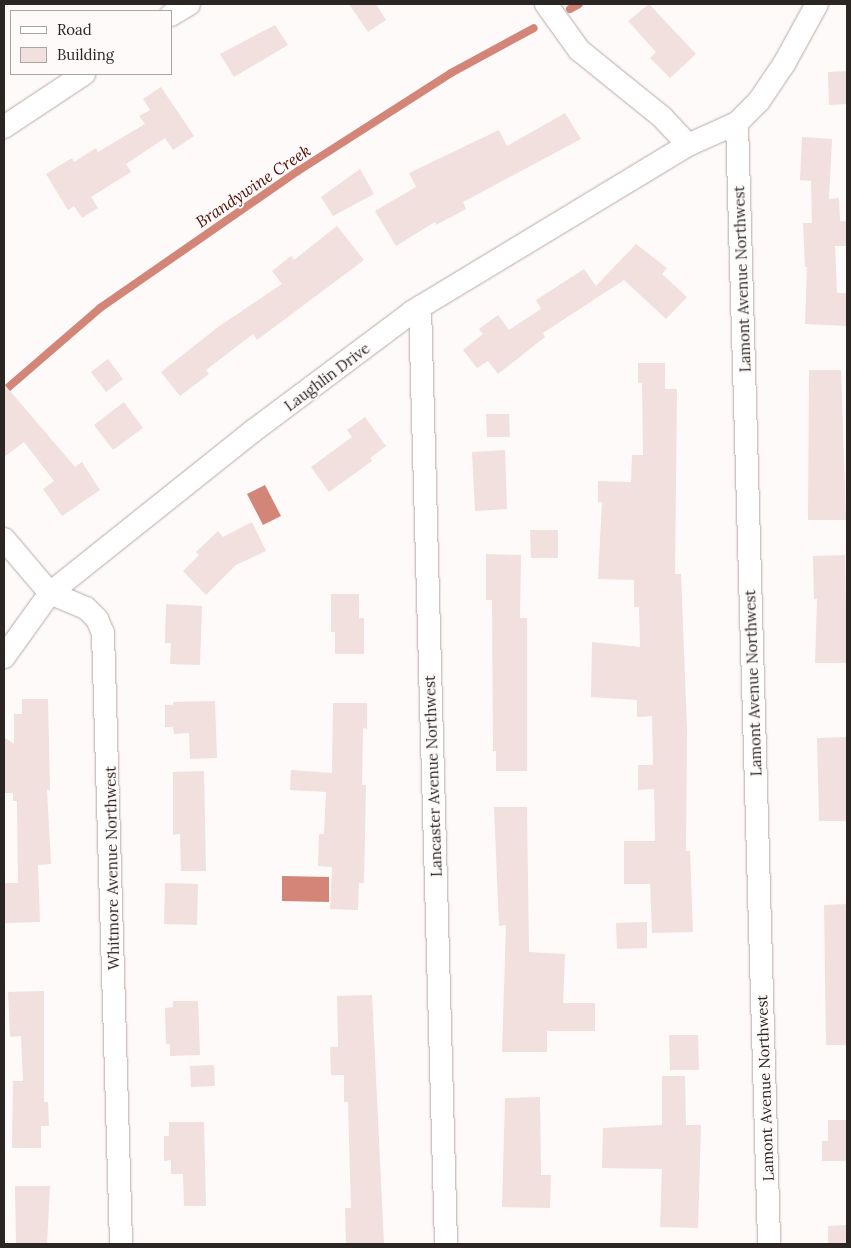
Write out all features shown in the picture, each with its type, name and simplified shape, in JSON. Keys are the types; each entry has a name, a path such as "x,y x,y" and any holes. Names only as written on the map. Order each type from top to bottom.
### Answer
{"street":[{"path":"172,15 189,4"},
{"path":"546,4 579,50 662,117 688,144"},
{"path":"737,122 759,100 784,64 817,4"},
{"path":"4,126 82,75"},
{"name":"Laughlin Drive","path":"4,657 50,592 253,431 420,307 688,144 737,122"},
{"name":"Lamont Avenue Northwest","path":"737,122 770,1244"},
{"name":"Lancaster Avenue Northwest","path":"420,307 446,1244"},
{"name":"Whitmore Avenue Northwest","path":"4,539 50,592 86,608 97,619 104,633 122,1244"}],"shaded area":[{"path":"265,485 281,516 263,525 247,494"},
{"path":"282,876 329,877 329,902 282,901"}],"building":[{"path":"349,4 376,4 386,20 368,32"},
{"path":"649,4 696,54 670,78 650,58 656,52 628,21"},
{"path":"275,25 288,45 234,77 220,54"},
{"path":"847,71 847,104 829,105 828,72"},
{"path":"161,87 194,136 173,150 165,138 126,164 131,172 91,197 98,208 82,218 74,206 68,210 46,174 72,158 74,162 96,148 98,152 145,124 139,116 150,110 143,99"},
{"path":"565,113 581,139 463,202 466,209 436,225 435,222 396,246 375,211 416,187 409,173 499,130 507,146"},
{"path":"802,137 832,139 829,199 839,198 840,221 846,221 847,246 835,246 837,293 847,293 847,326 805,324 807,267 805,267 803,223 812,223 811,181 800,180"},
{"path":"360,169 374,194 333,216 321,197"},
{"path":"337,226 364,260 257,340 253,334 206,370 209,374 180,396 161,372 218,327 282,284 272,271 291,256 294,260"},
{"path":"636,244 667,268 662,274 687,297 666,319 624,280 543,333 545,337 498,374 488,361 477,368 463,350 483,334 479,329 498,315 509,330 541,309 536,300 584,269 596,286"},
{"path":"108,359 123,379 106,392 91,372"},
{"path":"638,363 665,363 665,389 677,389 675,574 681,574 687,728 686,851 690,851 693,932 652,933 650,884 624,884 624,841 655,841 654,789 638,790 638,765 653,765 652,716 637,717 637,700 591,697 592,642 640,647 639,607 634,607 634,580 598,579 602,502 598,502 598,481 631,482 632,455 643,455 642,383 638,383"},
{"path":"809,370 841,370 846,520 808,520"},
{"path":"4,384 75,467 82,462 100,490 62,516 43,489 54,481 24,442 4,457"},
{"path":"124,402 143,428 113,450 94,425"},
{"path":"486,414 509,414 510,437 487,437"},
{"path":"365,417 386,446 370,458 372,461 329,492 311,467 352,437 347,430"},
{"path":"505,450 507,509 475,511 472,452"},
{"path":"252,522 266,551 236,565 206,595 183,571 199,555 196,552 218,531 223,537"},
{"path":"530,530 558,530 558,558 531,558"},
{"path":"486,554 521,555 520,618 527,618 527,771 496,771 496,751 493,751 492,600 486,600"},
{"path":"845,555 847,663 815,663 817,599 814,599 813,556"},
{"path":"331,594 359,594 359,618 364,618 364,654 335,654 335,632 331,632"},
{"path":"166,604 202,606 200,665 170,664 171,643 165,643"},
{"path":"22,699 48,699 50,790 47,790 51,864 38,865 40,922 4,923 4,883 18,883 17,801 13,801 13,793 4,793 4,737 14,744 14,714 22,714"},
{"path":"215,701 217,758 190,759 189,733 174,734 173,727 165,727 165,705 173,705 173,702"},
{"path":"333,703 367,703 367,729 363,728 362,785 366,785 364,883 359,883 358,910 330,909 332,867 318,866 319,834 324,834 326,792 290,790 291,770 332,773"},
{"path":"847,737 847,821 819,821 817,738"},
{"path":"204,771 206,871 181,871 180,834 173,835 173,772"},
{"path":"494,807 527,807 529,952 565,954 563,1003 595,1003 595,1031 547,1031 547,1052 502,1052 506,925 499,926"},
{"path":"165,883 198,884 197,925 164,924"},
{"path":"847,904 847,1045 826,1045 824,905"},
{"path":"647,922 647,948 617,949 616,923"},
{"path":"44,991 44,1102 48,1102 49,1126 41,1126 41,1148 12,1148 13,1081 23,1081 21,1036 10,1037 8,992"},
{"path":"372,995 384,1244 346,1244 345,1208 351,1208 348,1102 344,1102 344,1075 331,1075 330,1047 338,1047 337,996"},
{"path":"173,1001 198,1001 200,1055 170,1056 170,1044 166,1044 165,1008 173,1007"},
{"path":"669,1035 698,1035 699,1070 670,1070"},
{"path":"214,1065 215,1086 191,1087 190,1066"},
{"path":"662,1076 685,1076 686,1125 701,1125 698,1228 660,1227 662,1169 602,1168 603,1128 662,1125"},
{"path":"540,1097 541,1175 551,1175 550,1208 502,1207 505,1098"},
{"path":"828,1120 847,1120 847,1161 822,1161 822,1141 828,1141"},
{"path":"169,1122 204,1122 206,1206 184,1206 183,1174 171,1174 171,1160 164,1161 164,1136 169,1136"},
{"path":"15,1186 50,1186 47,1244 16,1244"},
{"path":"847,1225 847,1244 828,1244 828,1226"}],"waterway":[{"name":"Brandywine Creek","path":"570,9 579,4"},
{"name":"Brandywine Creek","path":"4,391 100,308 298,171 451,73 534,28"}]}
